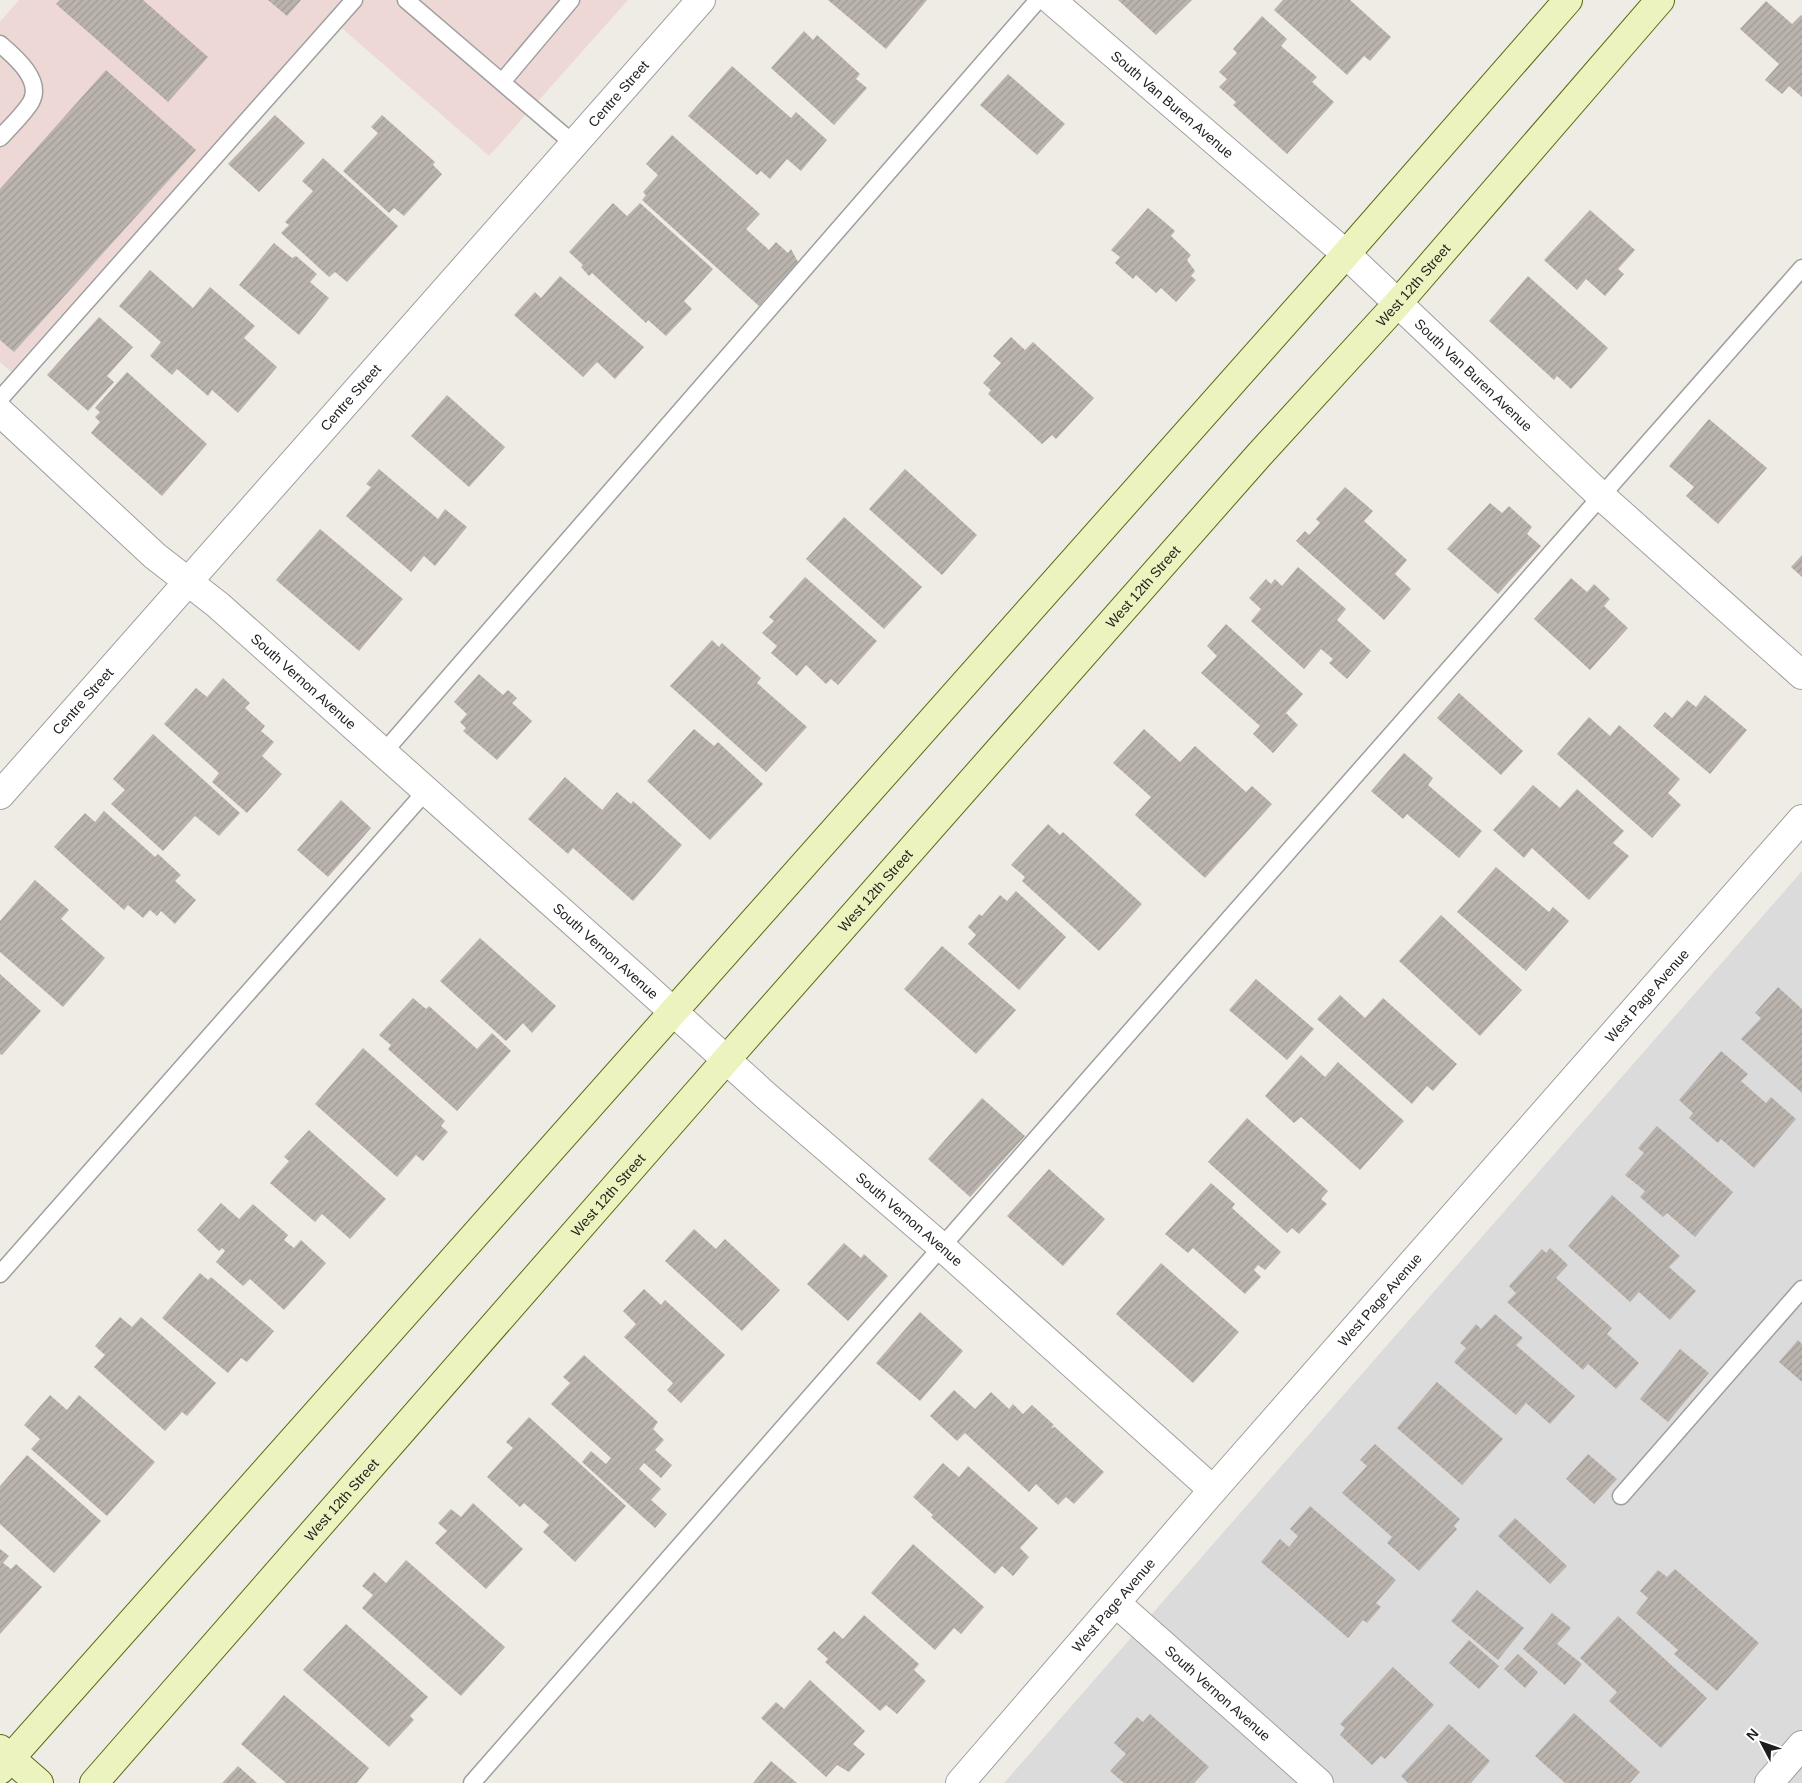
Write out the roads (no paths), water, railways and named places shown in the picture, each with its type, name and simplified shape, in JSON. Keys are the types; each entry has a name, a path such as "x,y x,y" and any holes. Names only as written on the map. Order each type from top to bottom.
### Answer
{"main road":[{"path":"39,1783 4,1759 1346,254 1568,0"},
{"name":"West 12th Street","path":"94,1783 726,1060 1259,455 1398,303 1660,0"}],"street":[{"name":"Centre Street","path":"0,795 701,0"},
{"name":"South Van Buren Avenue","path":"1052,0 1346,254 1600,495 1802,675"},
{"name":"South Vernon Avenue","path":"0,412 155,556 218,605 726,1060 943,1248 1213,1490"},
{"name":"West Page Avenue","path":"960,1783 1213,1490 1802,819"},
{"name":"South Vernon Avenue","path":"1116,1603 1319,1783"},
{"path":"1769,1783 1802,1745"}],"lane":[{"path":"0,399 354,0"},
{"path":"406,0 574,144"},
{"path":"502,82 570,0"},
{"path":"383,753 1038,0"},
{"path":"0,44 20,62 34,84 32,101 0,138"},
{"path":"472,1783 943,1248 1600,495 1802,268"},
{"path":"0,1274 426,791"},
{"path":"1621,1496 1802,1289"}]}
